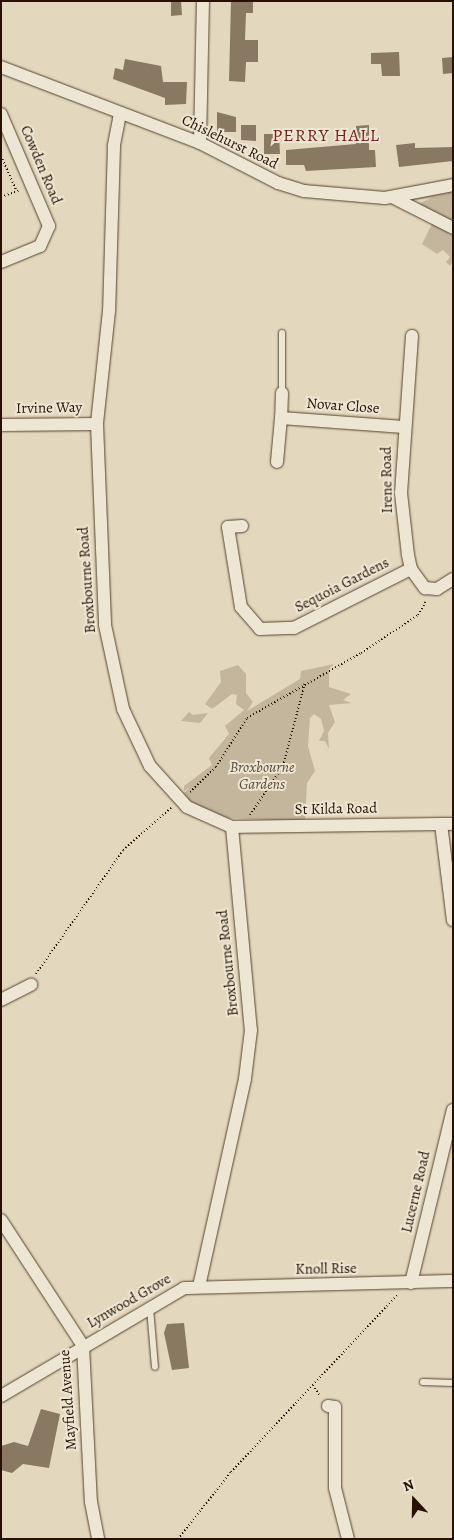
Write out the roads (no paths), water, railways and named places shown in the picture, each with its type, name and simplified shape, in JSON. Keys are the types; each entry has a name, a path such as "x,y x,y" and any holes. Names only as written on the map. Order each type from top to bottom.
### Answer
{"street":[{"path":"200,143 202,1"},
{"name":"Chislehurst Road","path":"1,67 200,143 291,188 392,197 453,185"},
{"name":"Cowden Road","path":"1,114 49,226 40,246 1,262"},
{"name":"Broxbourne Road","path":"120,114 114,146 109,311 97,424 105,625 113,668 136,740 150,766 179,801 203,817 232,826 251,1030 245,1079 198,1287"},
{"path":"392,197 453,228"},
{"name":"Irene Road","path":"411,569 401,493 404,427 412,336"},
{"path":"277,462 282,393"},
{"name":"Novar Close","path":"281,418 404,427"},
{"name":"Irvine Way","path":"1,425 97,424"},
{"name":"Sequoia Gardens","path":"242,526 228,528 241,607 260,629 294,628 411,569"},
{"path":"411,569 431,590 453,579"},
{"path":"447,824 453,920"},
{"name":"St Kilda Road","path":"232,826 447,824"},
{"path":"1,1000 31,985"},
{"name":"Lucerne Road","path":"406,1283 453,1110"},
{"name":"Mayfield Avenue","path":"1,1220 83,1346 91,1502 98,1539"},
{"name":"Knoll Rise","path":"198,1287 453,1281"},
{"name":"Lynwood Grove","path":"1,1396 184,1288 198,1287"},
{"path":"328,1406 335,1407 335,1488 348,1539"}],"lane":[{"path":"282,333 282,393"},
{"path":"150,1308 155,1367"},
{"path":"423,1382 453,1383"}],"district":[{"name":"PERRY HALL","path":"326,135"}],"park label":[{"name":"Broxbourne Gardens","path":"262,776"}]}
